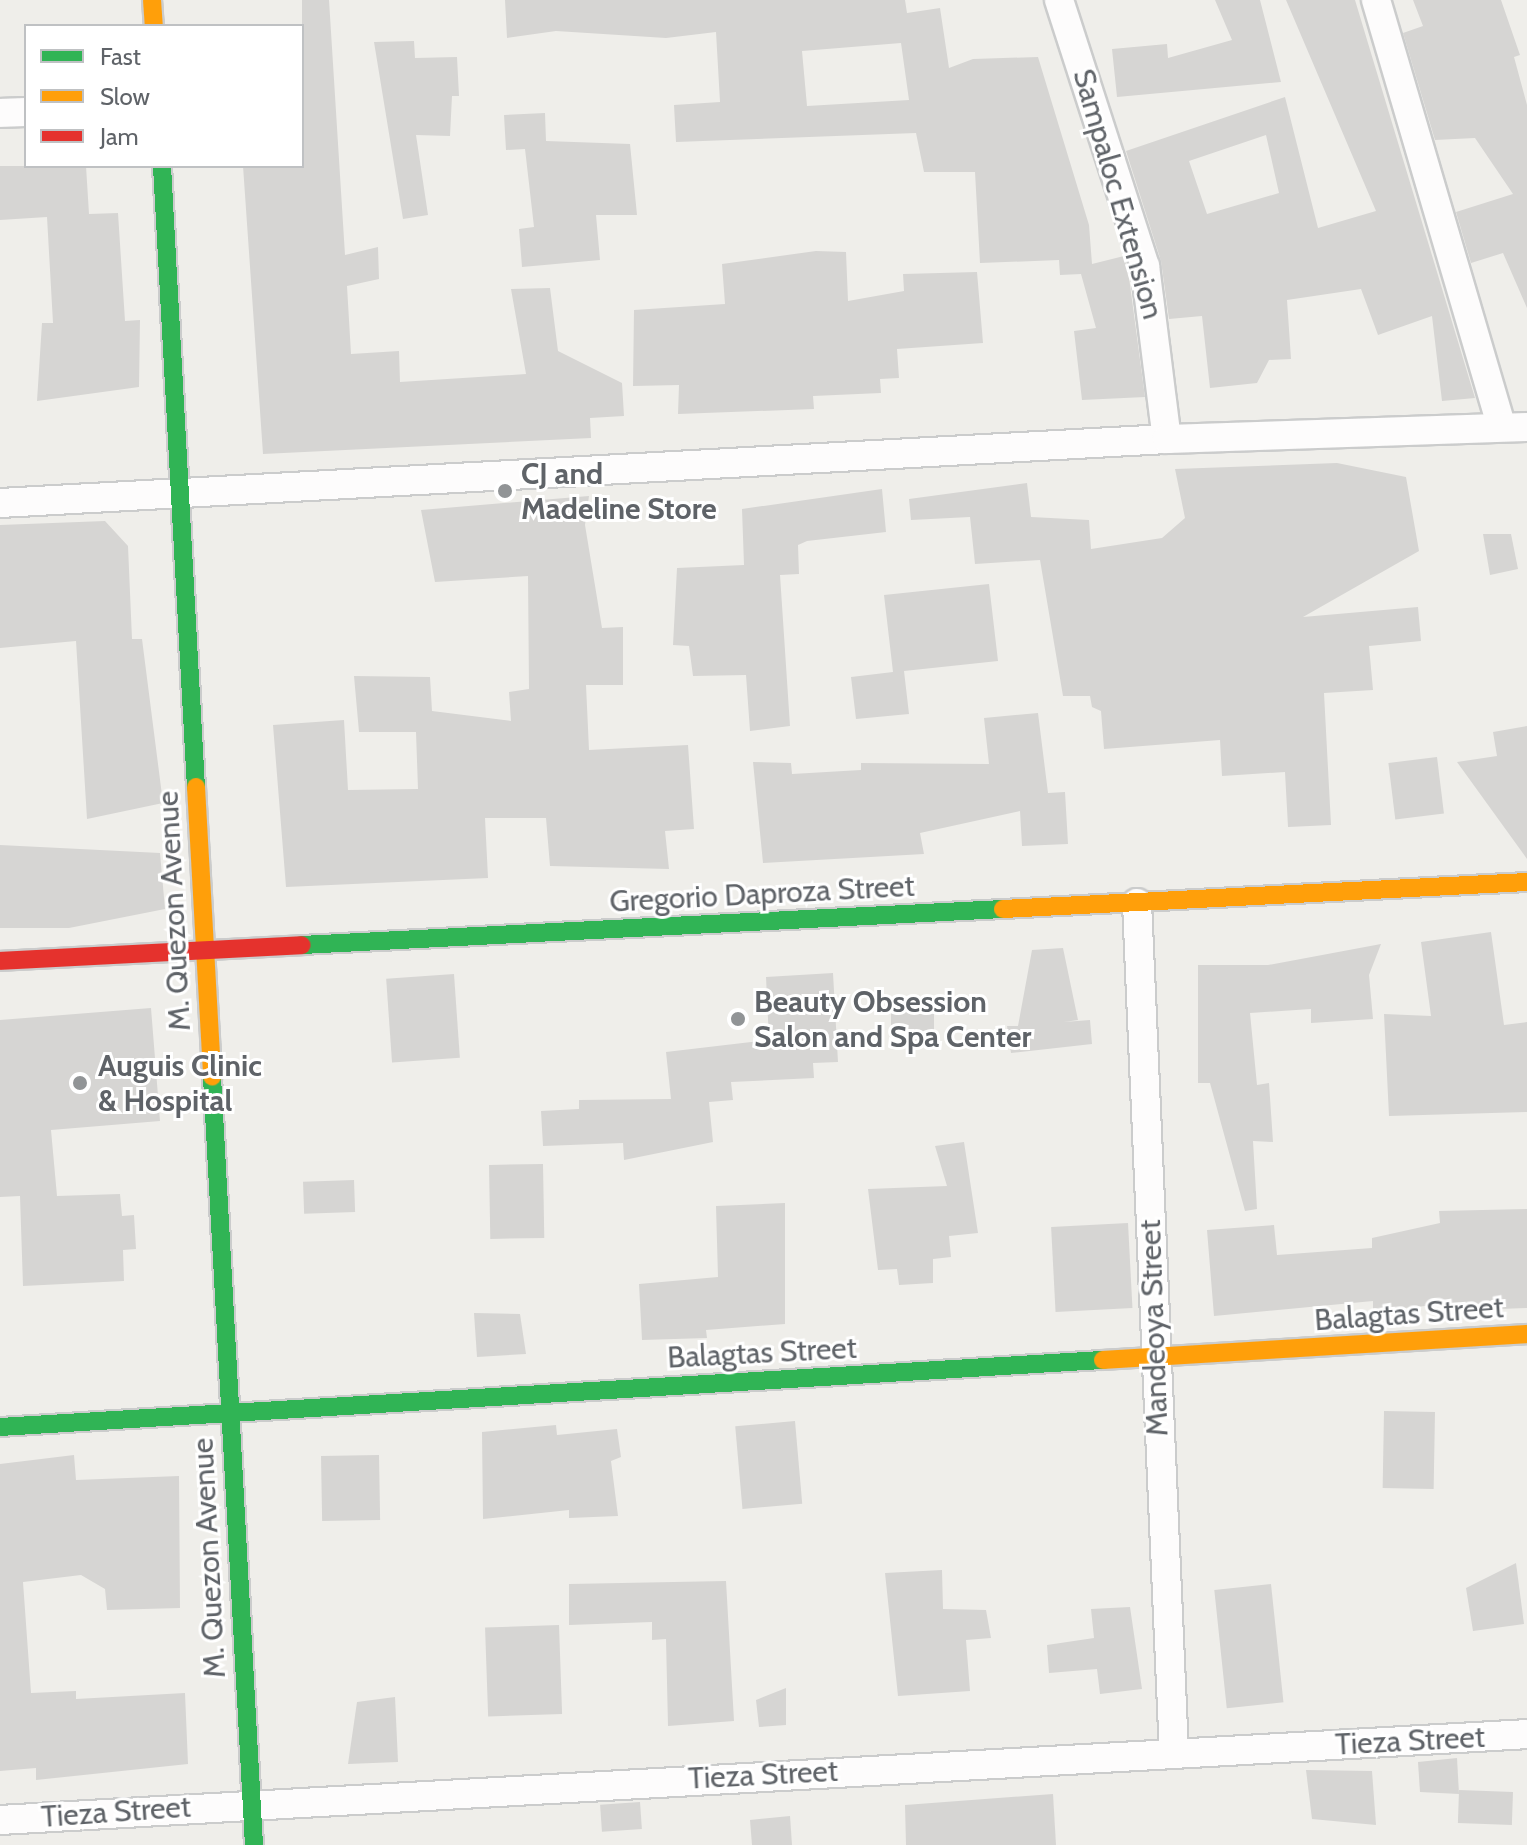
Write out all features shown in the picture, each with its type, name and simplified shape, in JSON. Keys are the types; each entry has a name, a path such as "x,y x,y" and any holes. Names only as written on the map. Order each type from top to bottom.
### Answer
{"street":[{"path":"152,0 154,24"},
{"name":"Sampaloc Extension","path":"1059,0 1145,266 1167,439"},
{"path":"0,503 1167,439 1514,426 1376,0"},
{"path":"0,113 24,112"},
{"name":"M. Quezon Avenue","path":"162,168 254,1845"},
{"name":"Gregorio Daproza Street","path":"0,961 1527,882"},
{"name":"Mandeoya Street","path":"1137,903 1174,1753"},
{"name":"Balagtas Street","path":"0,1427 1527,1334"},
{"name":"Tieza Street","path":"0,1820 251,1803 1527,1734"}],"building":[{"path":"302,0 329,0 345,255 378,247 379,279 347,286 351,354 399,351 400,382 526,374 511,289 550,288 558,351 622,383 624,416 590,418 591,438 263,454 243,168 304,168"},
{"path":"505,0 905,0 907,13 940,8 949,68 973,59 1038,57 1089,225 1092,264 1124,256 1145,397 1082,400 1074,331 1096,328 1081,274 1060,275 1059,260 980,263 975,172 924,172 916,133 676,142 674,105 720,102 716,32 666,38 556,31 507,38","holes":["901,43 909,100 807,106 802,51"]},
{"path":"1215,0 1260,0 1281,82 1117,97 1112,49 1167,44 1168,58 1232,40"},
{"path":"1286,0 1355,0 1475,398 1442,401 1432,316 1378,335 1361,289 1287,300 1291,359 1269,360 1257,383 1210,388 1202,316 1169,319 1161,261 1126,151 1285,97 1318,228 1376,211","holes":["1266,135 1279,193 1207,214 1189,161"]},
{"path":"1413,0 1501,0 1520,55 1514,57 1527,105 1527,308 1503,253 1471,263 1456,212 1513,194 1475,138 1435,140 1403,33 1423,26"},
{"path":"414,41 415,58 457,57 459,96 452,96 450,136 416,135 428,215 403,219 374,42"},
{"path":"545,113 546,141 630,144 637,215 596,215 600,260 522,267 519,229 534,227 525,149 506,150 504,115"},
{"path":"0,166 86,168 89,214 118,213 125,321 140,320 139,387 37,401 42,323 53,323 47,217 0,220"},
{"path":"816,251 846,252 848,301 904,291 903,274 977,272 983,343 897,349 899,378 880,379 881,393 813,396 814,409 678,414 679,385 633,386 634,310 725,304 722,264"},
{"path":"1337,463 1406,477 1419,551 1303,617 1418,607 1421,641 1369,646 1373,690 1324,693 1331,825 1288,827 1285,772 1222,776 1220,740 1104,749 1101,711 1092,707 1090,696 1063,696 1040,560 975,564 970,517 911,520 909,499 1027,483 1031,517 1089,520 1091,549 1162,538 1185,518 1175,469"},
{"path":"882,489 886,532 807,541 798,545 799,574 780,575 790,726 750,731 746,675 693,676 689,646 673,645 677,568 744,565 742,509"},
{"path":"589,496 585,525 602,628 623,627 623,685 586,685 589,750 688,745 694,829 665,831 669,869 550,866 546,818 485,818 488,878 286,887 273,725 344,720 348,790 418,789 416,732 359,732 354,676 430,677 432,711 511,721 509,692 529,689 528,576 435,582 421,510"},
{"path":"105,521 128,546 132,639 142,639 163,803 87,819 76,641 0,648 0,525"},
{"path":"1483,534 1511,534 1518,569 1490,575"},
{"path":"989,584 998,661 904,671 909,714 856,719 851,677 893,672 884,595"},
{"path":"1038,713 1048,793 1065,792 1068,844 1022,846 1020,811 920,833 924,854 763,863 753,762 791,763 792,774 861,770 861,763 989,764 984,718"},
{"path":"1527,726 1527,859 1457,762 1497,756 1493,732"},
{"path":"1437,757 1444,814 1395,820 1388,763"},
{"path":"0,845 160,853 165,909 69,928 0,928"},
{"path":"1491,932 1504,1025 1527,1022 1527,1112 1389,1116 1384,1014 1431,1016 1421,942"},
{"path":"1381,944 1369,975 1373,1019 1311,1023 1311,1009 1250,1013 1257,1085 1269,1083 1273,1142 1253,1141 1257,1209 1245,1211 1210,1083 1198,1083 1198,965 1268,965"},
{"path":"1063,948 1078,1020 1064,1022 1090,1020 1092,1044 1011,1053 1007,1026 1018,1026 1032,950"},
{"path":"833,973 838,1062 813,1063 814,1078 731,1082 733,1100 709,1102 713,1142 624,1160 623,1143 543,1146 541,1111 579,1109 579,1100 671,1099 666,1052 769,1040 766,977"},
{"path":"454,974 460,1058 392,1063 386,979"},
{"path":"891,998 934,998 934,1046 891,1046"},
{"path":"151,1008 160,1121 51,1130 57,1196 120,1194 122,1216 134,1215 136,1249 123,1250 124,1281 23,1286 20,1196 0,1197 0,1020"},
{"path":"964,1142 978,1233 949,1236 951,1257 933,1259 933,1283 899,1285 897,1269 878,1270 868,1189 947,1186 935,1146"},
{"path":"543,1164 544,1238 490,1239 489,1165"},
{"path":"354,1180 355,1212 304,1214 303,1182"},
{"path":"785,1203 785,1324 706,1330 707,1338 642,1340 639,1284 718,1277 716,1206"},
{"path":"1527,1209 1527,1308 1446,1311 1446,1304 1373,1311 1373,1301 1214,1316 1207,1230 1274,1225 1277,1255 1372,1248 1372,1238 1440,1223 1439,1211"},
{"path":"1128,1223 1132,1308 1056,1312 1051,1227"},
{"path":"474,1313 520,1314 526,1354 477,1357"},
{"path":"1384,1411 1435,1412 1434,1489 1383,1488"},
{"path":"795,1421 802,1504 742,1509 735,1426"},
{"path":"556,1425 557,1435 617,1429 621,1457 611,1461 618,1516 569,1518 569,1510 483,1519 482,1432"},
{"path":"74,1455 76,1480 179,1476 180,1608 107,1610 105,1589 81,1575 23,1582 31,1693 76,1691 76,1699 185,1693 188,1764 36,1780 36,1768 0,1771 0,1464"},
{"path":"379,1455 380,1520 322,1521 321,1456"},
{"path":"1516,1563 1524,1624 1473,1631 1466,1588"},
{"path":"942,1570 943,1609 986,1610 991,1638 966,1640 970,1691 898,1696 885,1573"},
{"path":"726,1581 734,1721 668,1726 666,1639 652,1640 652,1622 569,1625 569,1584"},
{"path":"1271,1584 1283,1702 1227,1708 1214,1590"},
{"path":"1130,1607 1142,1689 1100,1694 1097,1669 1049,1673 1047,1645 1094,1638 1091,1609"},
{"path":"559,1625 562,1714 488,1717 485,1628"},
{"path":"786,1688 786,1725 759,1727 756,1700"},
{"path":"395,1697 398,1762 348,1764 357,1702"},
{"path":"1457,1758 1459,1794 1420,1792 1418,1762"},
{"path":"1306,1770 1372,1771 1376,1825 1312,1819"},
{"path":"1459,1790 1513,1792 1512,1825 1458,1823"},
{"path":"1053,1794 1056,1845 906,1845 905,1805"},
{"path":"640,1802 642,1829 602,1832 600,1805"},
{"path":"790,1816 792,1845 752,1845 750,1820"}],"traffic: fast":[{"path":"162,168 196,787"},
{"path":"302,945 1003,909"},
{"path":"212,1077 254,1845"},
{"path":"0,1427 1103,1360"}],"traffic: slow":[{"path":"152,0 154,24"},
{"path":"196,787 212,1077"},
{"path":"1003,909 1527,882"},
{"path":"1103,1360 1527,1334"}],"traffic: jam":[{"path":"0,961 302,945"}],"place":[{"name":"CJ and Madeline Store","path":"505,491"},
{"name":"Beauty Obsession Salon and Spa Center","path":"738,1019"},
{"name":"Auguis Clinic & Hospital","path":"80,1083"}]}
